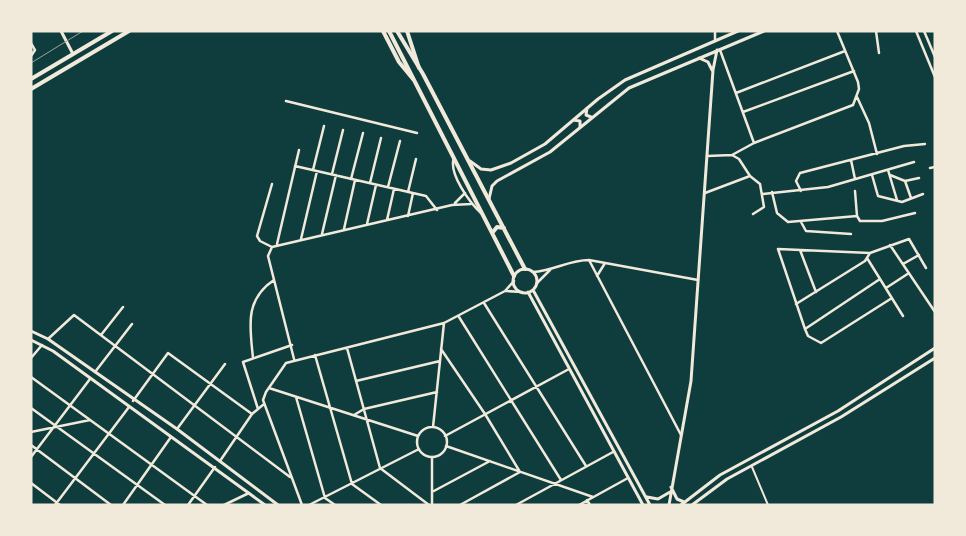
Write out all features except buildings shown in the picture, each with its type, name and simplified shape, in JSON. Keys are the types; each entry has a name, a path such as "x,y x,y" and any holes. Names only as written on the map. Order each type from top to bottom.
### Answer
{"main road":[{"path":"31,79 112,31"},
{"path":"31,89 129,31"},
{"path":"383,31 399,62 413,79"},
{"path":"389,31 410,74 490,221 514,279"},
{"path":"397,31 460,144 525,269"},
{"path":"407,31 419,68 416,74 410,74"},
{"path":"451,150 457,149 460,144"},
{"path":"455,157 458,152 464,152"},
{"path":"490,221 497,215"},
{"path":"494,232 497,227 504,228"}],"street":[{"path":"61,31 73,54"},
{"path":"715,31 715,40"},
{"path":"469,161 481,169 496,169 545,144 618,84 643,70 738,31"},
{"path":"489,199 492,186 497,181 538,160 629,88 764,31"},
{"path":"707,156 732,155 754,142 851,107 857,97 859,86 837,31"},
{"path":"876,31 879,53"},
{"path":"916,31 935,77"},
{"path":"924,31 935,57"},
{"path":"31,44 35,50 31,56"},
{"path":"669,505 691,381 713,70 718,50"},
{"path":"718,50 754,142"},
{"path":"736,93 845,51"},
{"path":"698,58 708,62 713,70"},
{"path":"743,112 854,71"},
{"path":"857,97 869,123 877,154"},
{"path":"286,101 417,133"},
{"path":"588,108 586,115 592,117"},
{"path":"574,120 580,121 580,128"},
{"path":"301,239 324,126"},
{"path":"322,234 343,130"},
{"path":"351,179 362,133"},
{"path":"370,183 381,138"},
{"path":"388,187 400,140"},
{"path":"801,191 796,181 800,173 904,146 925,144"},
{"path":"277,244 299,150"},
{"path":"732,155 739,159 750,176 760,184 764,207 752,214"},
{"path":"455,157 452,168 464,193 471,204 490,221"},
{"path":"408,192 416,159"},
{"path":"851,160 855,180"},
{"path":"763,194 801,191 855,180 914,162"},
{"path":"295,166 426,196 437,210"},
{"path":"930,168 935,167"},
{"path":"888,170 897,200"},
{"path":"872,175 878,196 902,202 923,194"},
{"path":"890,175 906,181 919,178"},
{"path":"704,193 750,176"},
{"path":"344,230 355,180"},
{"path":"906,181 911,198"},
{"path":"272,184 258,236 260,241 272,246 437,210 452,205 471,204"},
{"path":"367,224 376,185"},
{"path":"387,220 394,189"},
{"path":"855,191 857,216 860,221 882,221 915,213"},
{"path":"772,192 777,213 788,222 857,216"},
{"path":"408,216 412,193"},
{"path":"452,205 464,193"},
{"path":"802,222 806,231 852,234"},
{"path":"892,298 822,343 808,336 777,251 780,249 870,253 909,239 926,268"},
{"path":"890,245 935,312"},
{"path":"272,246 268,256 294,359"},
{"path":"800,250 816,292"},
{"path":"795,304 867,258 870,253"},
{"path":"903,265 919,255"},
{"path":"867,258 903,316"},
{"path":"302,505 264,404 264,397 286,363 294,359 444,323 505,291 518,271 525,269 533,272 577,260 589,260 698,280"},
{"path":"589,260 681,435"},
{"path":"597,276 605,263"},
{"path":"505,291 528,292 533,290 537,283 553,267"},
{"path":"533,272 537,283"},
{"path":"886,288 909,273"},
{"path":"514,279 516,288 522,292"},
{"path":"805,328 880,279"},
{"path":"253,358 249,320 251,310 262,290 274,280"},
{"path":"533,290 650,505"},
{"path":"528,292 643,505"},
{"path":"484,303 586,466"},
{"path":"101,335 123,307"},
{"path":"48,339 72,315 291,478"},
{"path":"459,316 561,480"},
{"path":"434,427 444,323"},
{"path":"95,373 132,324"},
{"path":"32,333 48,339 133,401 177,429 278,505"},
{"path":"31,340 42,345 172,436 265,505"},
{"path":"31,358 42,345"},
{"path":"258,409 243,362 292,345"},
{"path":"347,347 380,468 430,505 432,457"},
{"path":"441,348 485,414 520,472"},
{"path":"671,489 682,504 720,475 838,411 935,348"},
{"path":"133,401 168,353 211,382 252,414"},
{"path":"315,355 352,484 381,505"},
{"path":"692,505 718,484 841,417 935,358"},
{"path":"356,381 440,361"},
{"path":"177,429 225,364"},
{"path":"445,436 569,369"},
{"path":"31,377 207,505"},
{"path":"31,457 90,379"},
{"path":"269,388 418,436"},
{"path":"354,415 364,409 437,392"},
{"path":"296,397 326,498 335,505"},
{"path":"220,462 252,414 264,404"},
{"path":"31,483 58,504 129,407"},
{"path":"31,408 165,505"},
{"path":"31,432 90,420"},
{"path":"434,427 445,436 446,446 441,454 432,457 422,453 419,449 418,436 424,429 434,427"},
{"path":"123,505 172,436"},
{"path":"31,445 111,505"},
{"path":"446,446 593,497"},
{"path":"309,505 419,449"},
{"path":"516,505 613,452"},
{"path":"432,492 490,461"},
{"path":"751,465 768,505"},
{"path":"188,505 214,467"},
{"path":"460,505 520,472"},
{"path":"578,505 628,478"},
{"path":"646,497 658,499 671,489"},
{"path":"224,505 249,492"},
{"path":"587,500 590,505"}],"railway":[{"path":"31,63 83,31"}]}
